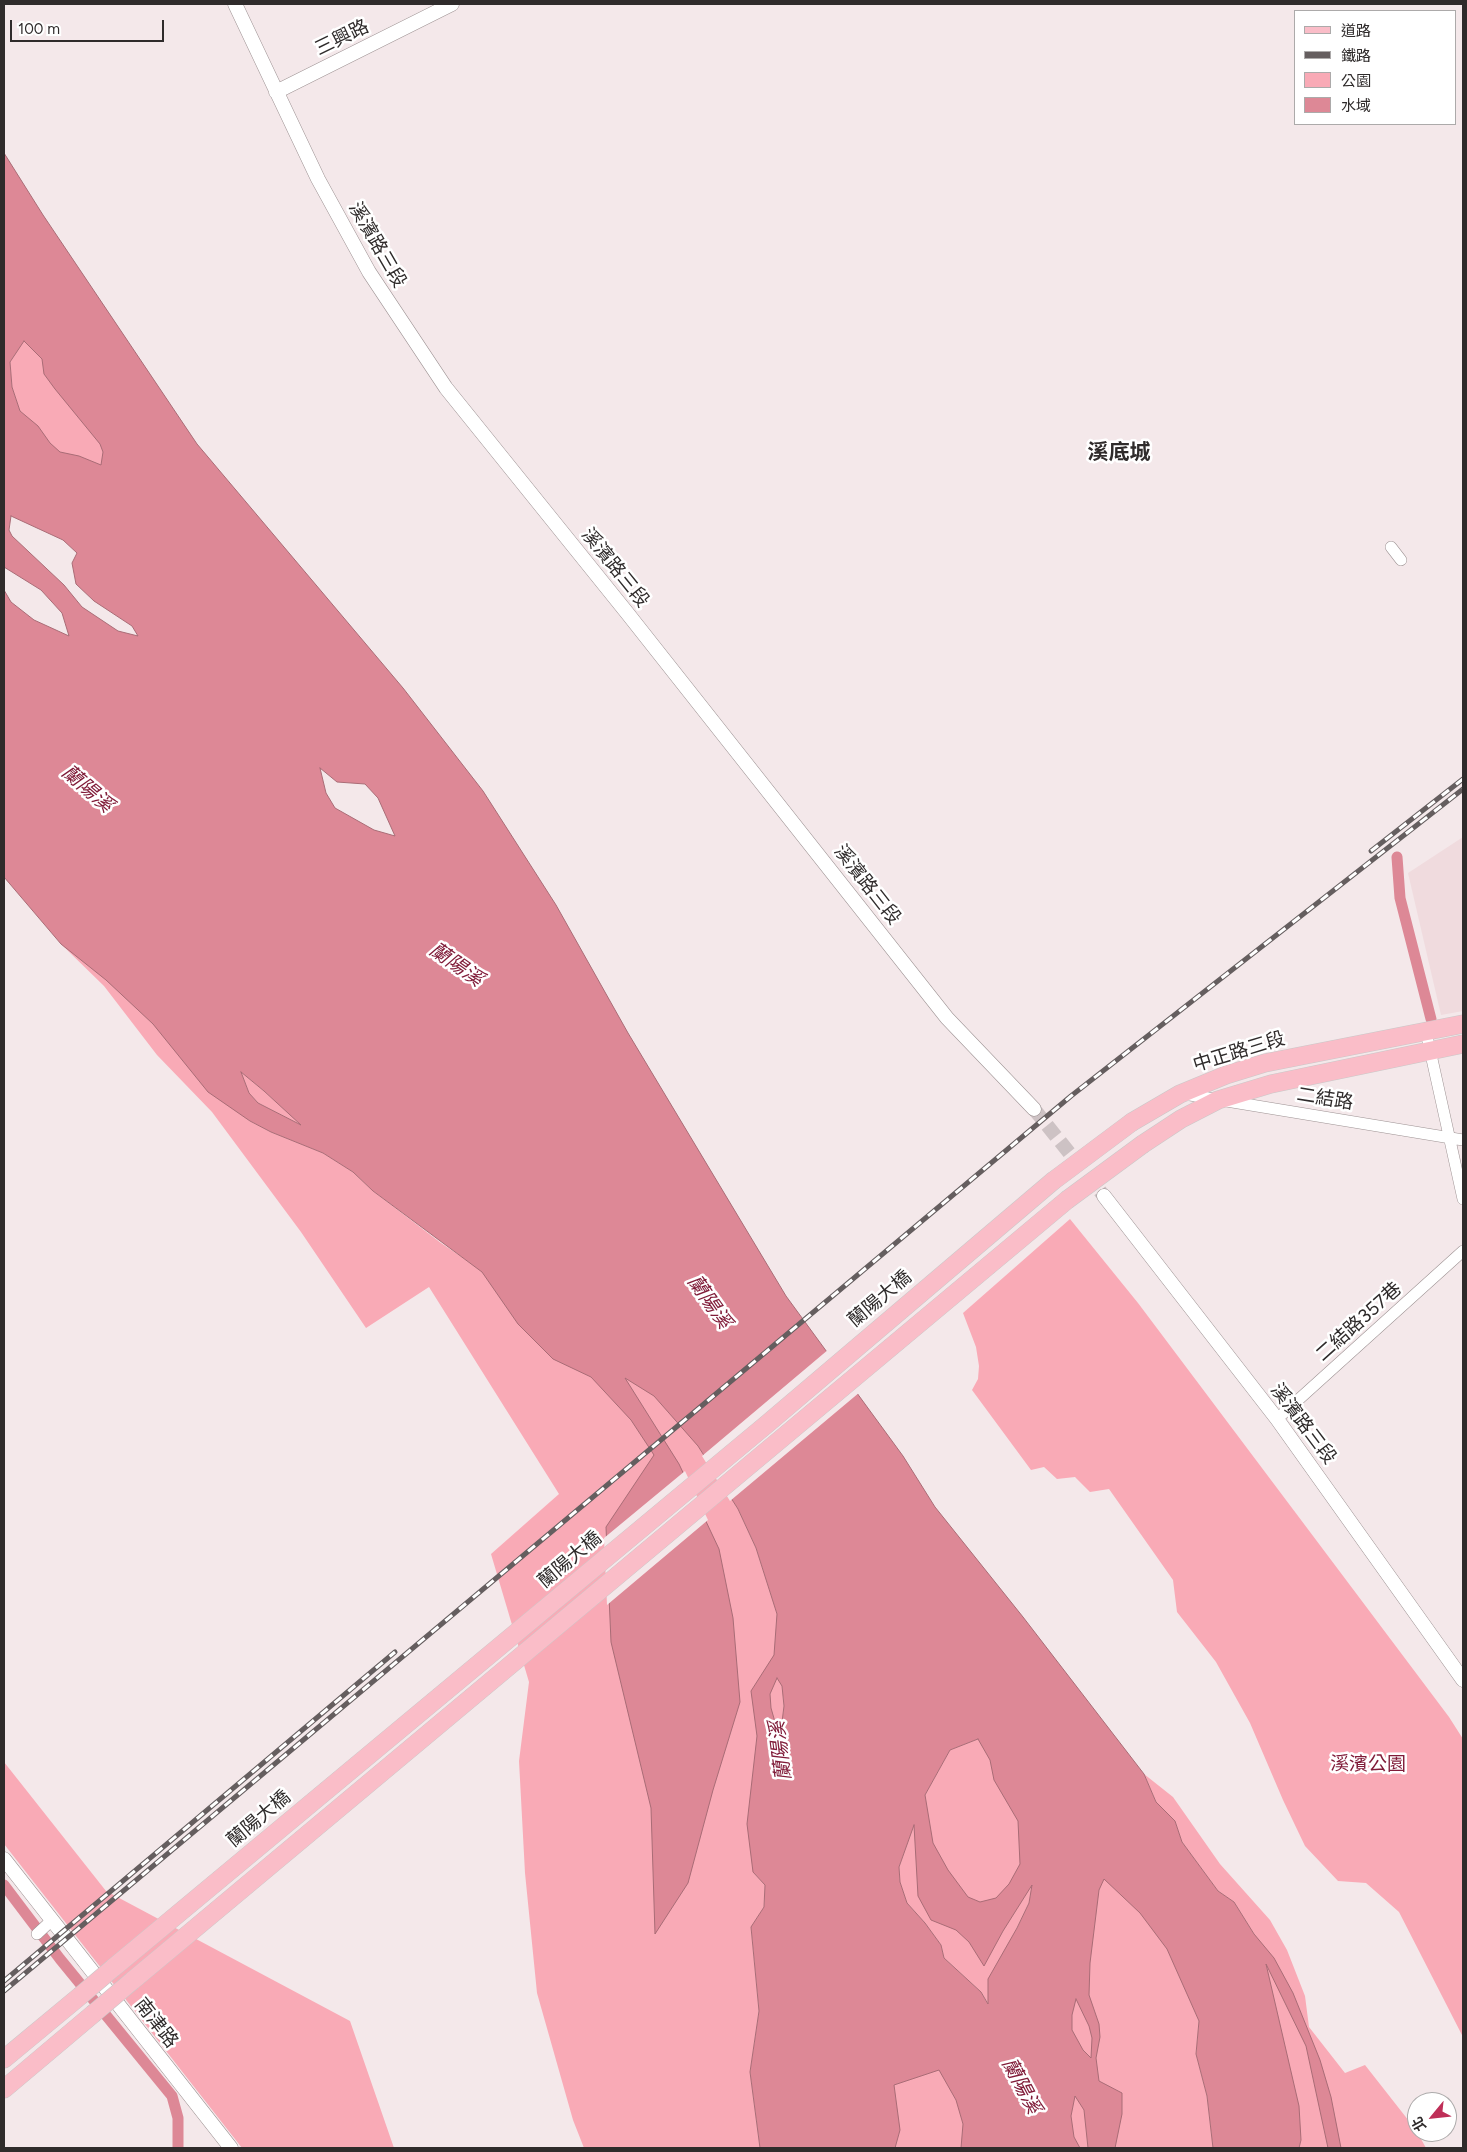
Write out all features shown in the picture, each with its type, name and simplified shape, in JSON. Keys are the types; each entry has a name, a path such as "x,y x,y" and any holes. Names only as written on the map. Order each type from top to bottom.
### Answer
{"main road":[{"name":"中正路三段","path":"1053,1181 1132,1122 1180,1094 1226,1075 1265,1063 1463,1024"},
{"name":"中正路三段","path":"4,2089 1066,1200 1143,1144 1181,1119 1218,1100 1271,1084 1463,1044"},
{"name":"蘭陽大橋","path":"4,2059 745,1442 1053,1181"}],"street":[{"name":"溪濱路三段","path":"235,4 318,178 369,272 446,388 646,636 947,1018 1034,1109"},
{"name":"三興路","path":"276,92 452,4"},
{"path":"1391,547 1401,560"},
{"path":"1426,1032 1463,1200"},
{"name":"二結路","path":"1180,1094 1463,1140"},
{"name":"溪濱路三段","path":"1104,1196 1277,1418 1463,1680"},
{"name":"二結路357巷","path":"1277,1418 1463,1252"},
{"name":"南津路","path":"4,1859 44,1927 231,2148"}],"shaded area":[{"path":"1463,837 1463,1011 1441,1015 1408,873"}],"green space":[{"path":"13,302 137,464 76,472 20,411 12,387 10,362 24,340"},
{"path":"61,944 110,970 224,1097 250,1121 271,1132 323,1153 353,1172 373,1191 441,1243 667,1396 738,1509 756,1548 777,1612 784,1706 782,1731 753,1872 765,1885 764,1907 751,1928 759,2011 750,2072 760,2148 584,2148 573,2120 537,1993 525,1873 519,1761 529,1682 491,1554 559,1494 429,1287 366,1328 301,1232 212,1112 157,1055 104,986"},
{"path":"240,1071 303,1126 258,1103 249,1093"},
{"name":"溪濱公園","path":"1070,1219 1138,1303 1449,1717 1463,1739 1463,2037 1399,1912 1366,1883 1338,1881 1305,1846 1250,1723 1216,1662 1177,1612 1173,1580 1109,1489 1090,1492 1075,1477 1057,1479 1044,1467 1031,1470 972,1390 978,1379 979,1366 976,1347 963,1313"},
{"path":"978,1739 997,1745 1023,1817 1033,1883 1029,1903 1017,1928 989,2005 981,1992 944,1958 941,1945 907,1903 900,1882 899,1867 925,1795 950,1750"},
{"path":"4,1762 106,1891 350,2021 394,2148 242,2148 4,1844"},
{"path":"1144,1774 1173,1797 1220,1864 1270,1920 1287,1950 1305,1996 1309,2027 1345,2073 1365,2065 1407,2119 1407,2142 1423,2142 1426,2148 1299,2148 1301,2140 1254,1934 1234,1902 1218,1891 1182,1842 1175,1821 1156,1802"},
{"path":"1059,1812 1151,1898 1199,2021 1196,2054 1207,2096 1213,2148 1065,2148"},
{"path":"860,1918 982,2148 866,2148"}],"water":[{"name":"蘭陽溪","path":"4,153 43,215 197,444 403,688 483,791 556,905 628,1033 786,1296 903,1456 935,1507 1144,1774 1156,1802 1175,1821 1182,1842 1218,1891 1234,1902 1254,1934 1274,1958 1293,1993 1320,2060 1331,2097 1341,2148 1328,2148 1306,2046 1266,1964 1299,2106 1301,2140 1299,2148 1213,2148 1207,2096 1196,2054 1199,2021 1167,1949 1140,1913 1104,1879 1099,1890 1090,1963 1089,1995 1099,2024 1100,2037 1096,2058 1099,2081 1122,2093 1122,2114 1115,2148 1088,2148 1084,2110 1075,2096 1071,2116 1074,2137 1080,2148 961,2148 963,2124 956,2100 939,2070 894,2085 900,2130 895,2148 760,2148 750,2072 759,2011 751,1927 764,1907 765,1885 753,1872 747,1824 757,1736 751,1691 774,1655 777,1614 756,1548 738,1509 698,1446 654,1396 625,1378 679,1464 719,1549 733,1618 740,1702 713,1790 688,1883 655,1934 651,1808 611,1642 606,1527 654,1455 631,1420 591,1377 553,1359 518,1324 482,1272 373,1191 353,1172 323,1153 271,1132 250,1121 208,1092 153,1024 106,980 61,944 4,877 4,590 11,602 34,620 69,636 62,613 41,590 4,567","holes":["24,341 42,359 44,374 100,444 103,452 101,465 79,456 60,452 50,443 38,426 20,411 12,387 10,362","11,516 63,540 77,553 72,563 76,584 94,601 132,626 138,636 118,631 82,607 64,585 12,536 9,530","320,768 337,782 365,784 378,798 395,836 374,830 335,808 326,793","241,1072 301,1125 258,1103 249,1093","777,1678 782,1686 784,1706 781,1730 775,1722 770,1694","978,1739 990,1760 994,1780 1018,1821 1020,1864 1009,1884 996,1898 980,1902 968,1897 948,1870 933,1843 925,1795 950,1750","914,1825 918,1896 931,1920 956,1930 969,1942 984,1966 1032,1885 1029,1903 988,1979 988,2004 981,1992 944,1958 941,1945 907,1903 900,1882 899,1867","1076,1999 1089,2026 1092,2038 1091,2058 1083,2050 1072,2030 1072,2015"]}],"pier":[{"path":"829,1349 860,1392 730,1501 702,1456"},
{"path":"685,1471 708,1520 607,1605 604,1538"}],"waterway":[{"path":"1397,857 1400,898 1431,1019"},
{"path":"4,1885 60,1959 172,2096 178,2118 178,2148"},
{"path":"4,1894 8,1890"}],"tunnel":[{"path":"1034,1109 1104,1196"}],"railway":[{"path":"1371,851 1463,779"},
{"path":"4,1991 1071,1096 1463,789"},
{"path":"4,1981 395,1652"}],"district":[{"name":"溪底城","path":"1119,453"}]}
